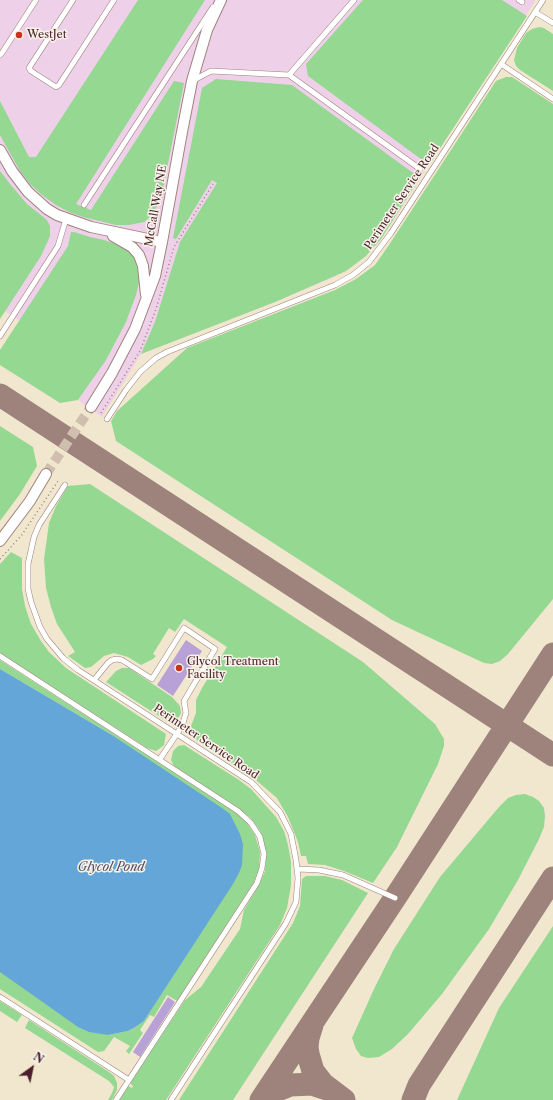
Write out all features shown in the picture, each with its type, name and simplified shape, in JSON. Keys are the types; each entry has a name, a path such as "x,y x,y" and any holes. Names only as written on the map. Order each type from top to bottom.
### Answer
{"street":[{"name":"McCall Way NE","path":"91,407 135,330 155,276 192,81 207,30 219,0"},
{"path":"0,150 12,171 28,192 47,209 66,219 102,230 162,242"},
{"path":"102,230 127,243 136,250 143,266 146,300"},
{"path":"0,541 30,501 46,474"}],"lane":[{"path":"1,55 36,0"},
{"path":"73,0 29,68 31,71 56,87 59,85 114,0"},
{"path":"84,205 219,0"},
{"path":"289,75 354,0"},
{"name":"Perimeter Service Road","path":"107,419 140,372 167,352 335,284 353,275 369,262 387,239 543,0"},
{"path":"535,12 553,23"},
{"path":"501,64 553,99"},
{"path":"192,81 211,71 289,75 420,170"},
{"path":"0,336 58,246 66,219"},
{"name":"Perimeter Service Road","path":"65,485 39,525 34,537 28,564 28,589 34,615 47,639 63,658 94,680 251,782 280,812 291,834 298,878 296,902 286,923 171,1100"},
{"path":"94,680 108,662 117,659 122,660 152,679 184,628 215,649 184,701 186,718 160,759"},
{"path":"0,656 160,759 245,817 260,837 263,850 263,861 257,883 116,1100"},
{"path":"297,869 319,870 342,875 395,898"},
{"path":"0,997 129,1080"}],"path":[{"path":"102,413 140,351 156,309 174,247 213,184"},
{"path":"0,559 21,536 58,481"}],"shaded area":[{"path":"0,0 536,0 381,239 366,256 346,271 334,277 275,302 141,354 102,417 78,400 94,377 89,366 0,308"}],"green space":[{"path":"138,0 205,0 76,204 91,210 174,81 184,83 163,189 157,206 149,218 144,222 129,225 116,225 69,212 56,205 31,185 20,171 0,135 0,101 29,157 36,157"},
{"path":"363,0 502,0 527,16 429,165 308,76 306,64"},
{"path":"539,27 544,28 553,34 553,91 520,70 516,66 514,60 517,48 526,33"},
{"path":"506,77 512,77 553,104 553,599 508,654 500,661 492,664 484,663 392,620 116,441 111,421 117,411 187,348 335,290 356,279 375,265 496,81"},
{"path":"216,79 292,85 420,178 381,239 366,256 346,271 275,302 141,354 155,322 180,242 217,183 212,180 176,239 173,238 202,88"},
{"path":"0,171 27,204 47,220 50,226 50,236 41,256 0,319"},
{"path":"71,232 104,240 127,250 133,256 137,265 139,282 126,322 106,360 78,400 60,403 0,365 0,350 68,246"},
{"path":"0,426 33,447 37,466 20,494 0,521"},
{"path":"90,484 363,662 435,724 444,739 444,746 438,764 397,847 373,883 325,865 308,864 306,856 301,856 298,842 288,817 277,798 250,775 192,737 189,731 196,713 196,700 227,647 184,619 175,632 169,628 153,654 156,656 141,665 128,657 114,653 104,656 91,667 85,668 68,656 75,652 57,624 51,607 46,588 44,559 49,523 56,506 68,486"},
{"path":"11,552 22,558 22,589 25,606 31,624 49,652 66,668 166,734 164,745 159,749 156,751 147,748 0,653 0,564"},
{"path":"0,660 226,806 245,820 255,835 260,852 259,869 254,882 177,1001 167,995 154,1017 150,1015 140,1030 143,1033 129,1054 126,1051 130,1046 114,1037 104,1051 98,1052 0,989 0,970 108,1035 128,1031 144,1021 239,873 112,735 0,669"},
{"path":"122,668 129,668 172,697 180,706 181,713 179,717 174,721 168,722 106,682 116,671"},
{"path":"184,745 251,789 276,817 284,831 291,862 291,885 287,908 280,925 166,1100 119,1100 128,1086 132,1088 133,1086 130,1083 185,1000 201,987 240,929 244,910 259,885 265,871 266,855 264,843 260,831 251,818 174,766 171,760 173,751 178,746"},
{"path":"525,794 539,801 544,808 544,827 518,880 489,929 442,994 408,1034 392,1049 379,1057 368,1058 361,1056 356,1049 352,1038 394,949 440,877 499,807 508,798"},
{"path":"306,876 325,876 342,880 368,893 233,1100 179,1100 293,923 300,906 302,879"},
{"path":"553,926 553,1100 457,1100 499,1008"},
{"path":"0,1001 22,1015 17,1022 0,1011"},
{"path":"29,1020 114,1076 117,1083 117,1090 112,1100 108,1100 114,1087 109,1081 25,1028"}],"water":[{"name":"Glycol Pond","path":"0,669 112,735 222,808 230,814 240,834 243,844 242,865 233,884 144,1021 128,1031 108,1035 89,1032 78,1027 0,972"}],"building":[{"name":"Glycol Treatment Facility","path":"186,640 202,651 173,696 157,685"},
{"path":"168,997 175,1002 140,1057 133,1052"}],"taxiway":[{"path":"0,395 553,755"},
{"path":"261,1100 395,898 553,654"},
{"path":"413,1100 419,1085 553,878"},
{"path":"312,1025 307,1047 313,1071 323,1084 344,1100"},
{"path":"264,1099 273,1092 290,1085 312,1084 330,1090"}],"tunnel":[{"path":"46,474 91,407"}],"place":[{"name":"WestJet","path":"19,35"},
{"name":"Glycol Treatment Facility","path":"179,668"}]}
